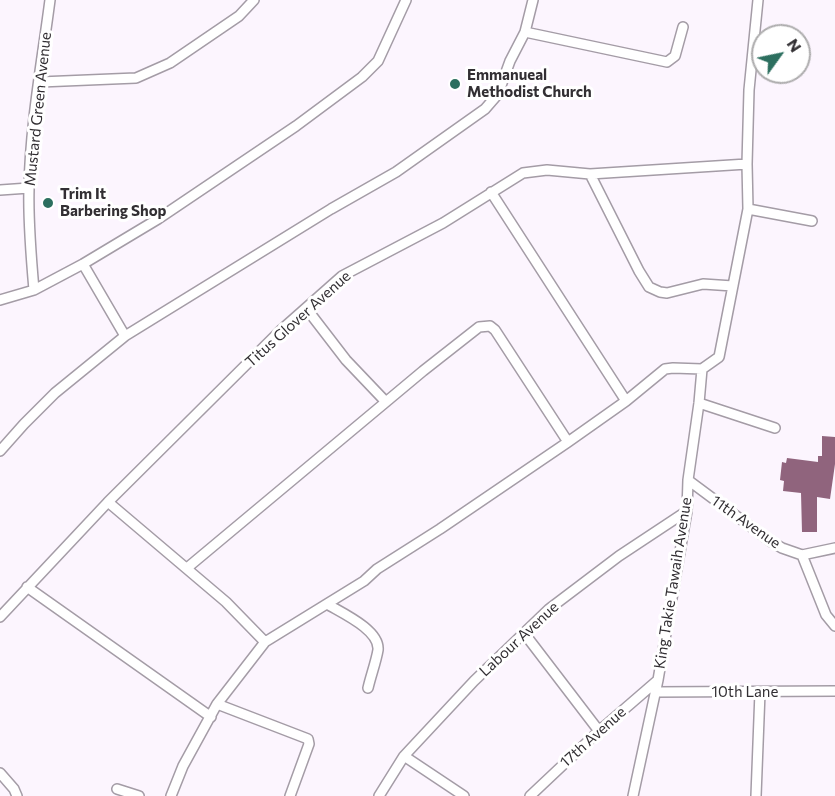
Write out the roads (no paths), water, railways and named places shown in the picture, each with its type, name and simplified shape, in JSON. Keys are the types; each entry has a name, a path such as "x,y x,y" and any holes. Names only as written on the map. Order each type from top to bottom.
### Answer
{"street":[{"name":"Mustard Green Avenue","path":"34,290 30,248 29,188 34,127 50,0"},
{"path":"40,82 136,78 170,63 238,16 255,0"},
{"path":"0,300 34,290 158,219 232,170 362,77 378,61 406,0"},
{"path":"0,451 55,393 126,336 331,209 396,172 485,109 498,94 510,61 525,33 533,0"},
{"path":"171,796 183,766 217,704 265,642 364,581 377,569 568,442 626,401 665,369 702,369 719,357 748,209 749,90 758,0"},
{"path":"525,33 667,62 675,56 683,27"},
{"name":"Titus Glover Avenue","path":"0,617 108,502 281,330 342,276 443,223 523,173 547,170 590,174 747,164"},
{"path":"590,174 649,287 668,293 703,284 733,286"},
{"path":"0,190 29,188"},
{"path":"492,192 626,401"},
{"path":"748,209 812,221"},
{"path":"83,264 126,336"},
{"path":"306,308 346,360 386,402"},
{"path":"187,568 479,327 490,326 495,330 568,442"},
{"name":"King Takie Tawaih Avenue","path":"633,796 656,692 687,510 687,480 702,369"},
{"path":"699,404 775,428"},
{"name":"11th Avenue","path":"687,480 770,541 802,555"},
{"path":"108,502 226,602 265,642"},
{"name":"Labour Avenue","path":"379,796 404,756 474,681 549,609 619,556 687,510"},
{"path":"835,548 802,555 826,615 835,626"},
{"path":"27,587 211,717"},
{"path":"327,604 366,628 377,640 378,648 368,688"},
{"path":"525,633 599,730"},
{"name":"17th Avenue","path":"530,796 599,730 658,680"},
{"name":"10th Lane","path":"656,692 835,691"},
{"path":"756,796 760,692"},
{"path":"217,704 308,739 309,744 290,796"},
{"path":"404,756 464,796"},
{"path":"0,774 14,789 16,796"},
{"path":"117,789 138,796"}],"place":[{"name":"Emmanueal Methodist Church","path":"455,84"},
{"name":"Trim It Barbering Shop","path":"48,203"}]}
